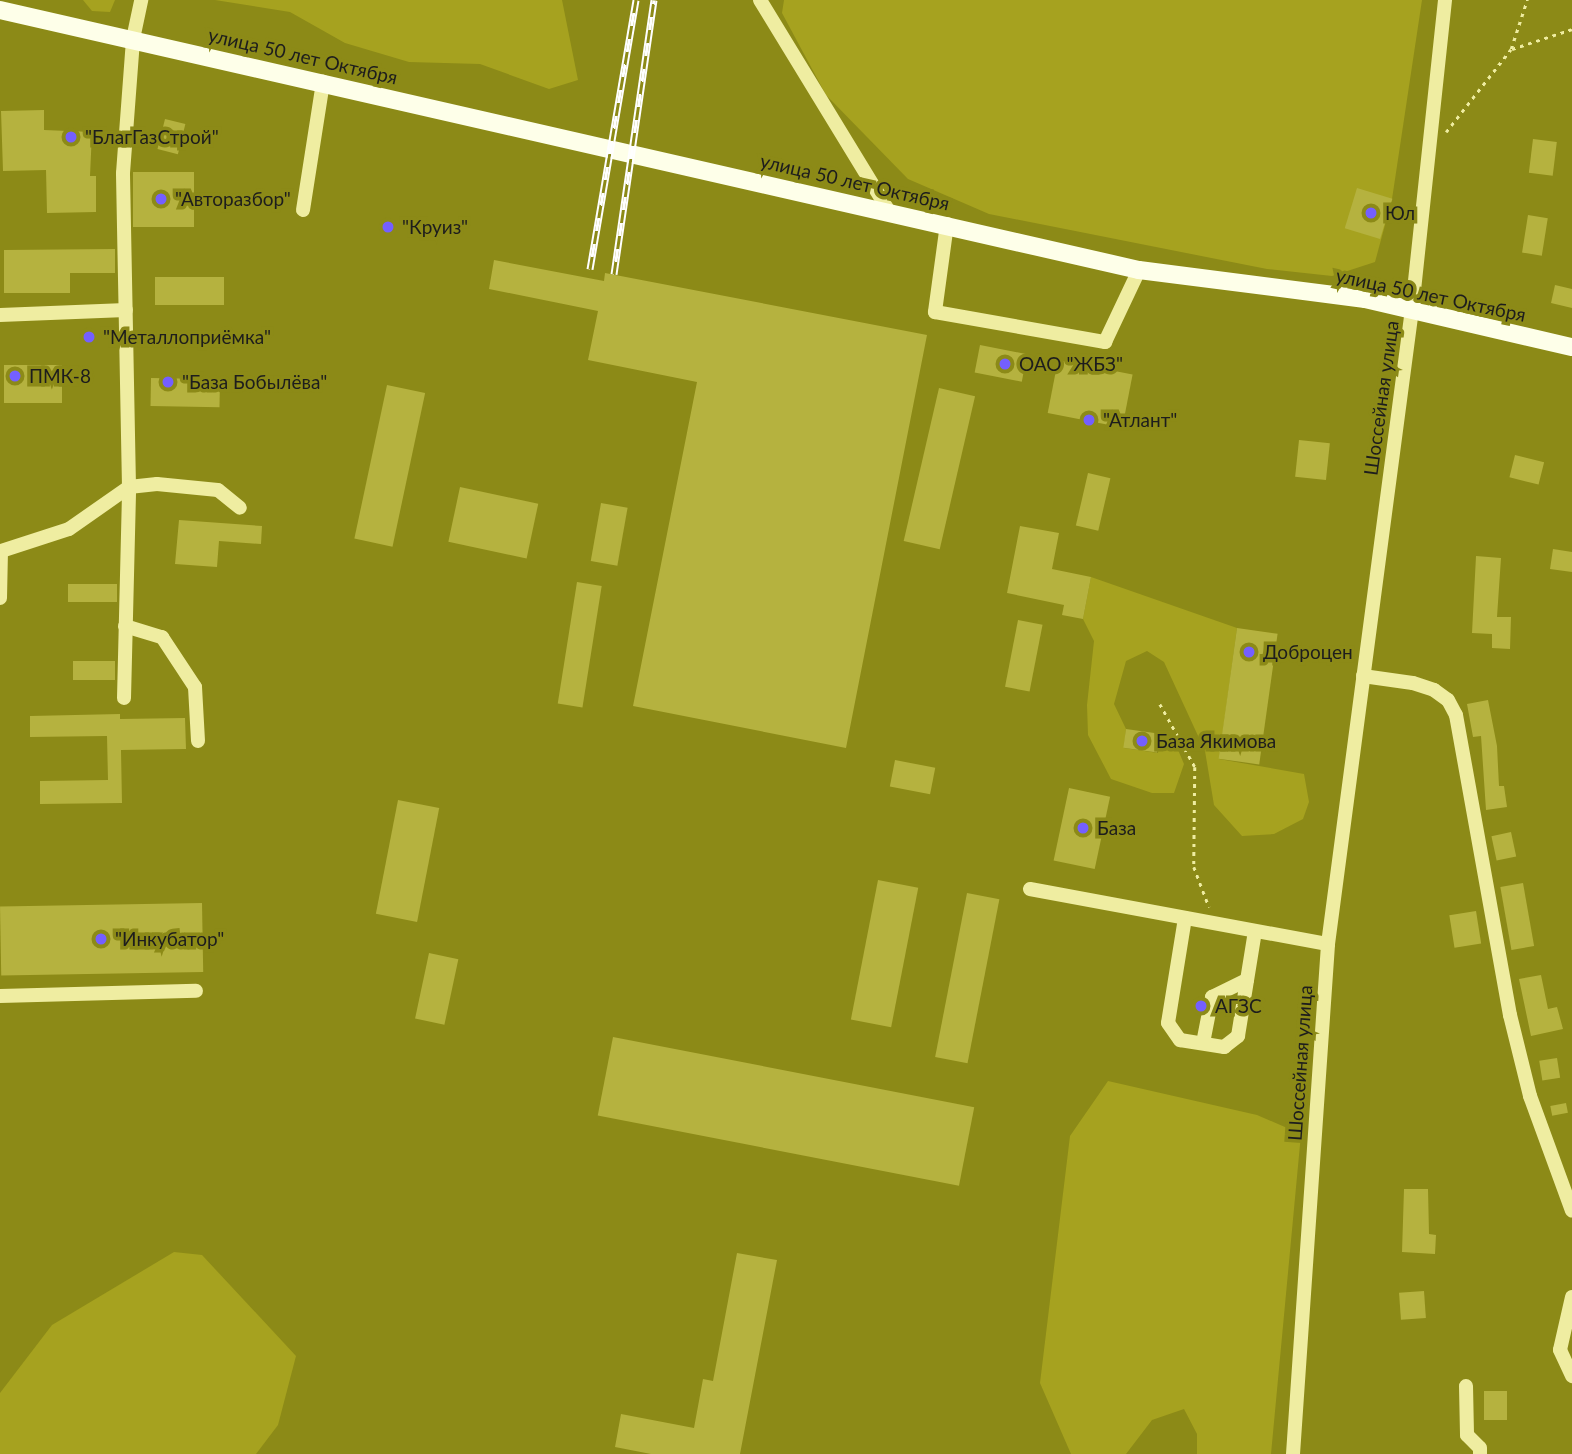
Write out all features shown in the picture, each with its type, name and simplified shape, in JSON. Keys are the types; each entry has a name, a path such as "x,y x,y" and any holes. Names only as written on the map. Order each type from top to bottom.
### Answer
{"main road":[{"name":"улица 50 лет Октября","path":"0,10 133,38 1139,270 1365,299 1572,347"}],"street":[{"path":"124,698 129,487 123,173 133,38 141,0"},
{"path":"760,0 768,7 889,211"},
{"name":"Шоссейная улица","path":"1293,1454 1328,944 1412,309 1445,0"},
{"path":"303,209 323,82"},
{"path":"947,224 935,312 1105,342 1139,270"},
{"path":"0,315 126,310"},
{"path":"0,598 1,551 69,529 129,487 157,484 218,490 240,508"},
{"path":"125,626 162,637 195,687 198,741"},
{"path":"1363,676 1413,683 1434,690 1448,700 1456,715 1510,1015 1530,1096 1572,1211"},
{"path":"1030,889 1328,944"},
{"path":"1185,918 1168,1023 1180,1040 1224,1046 1238,1036 1255,931"},
{"path":"1203,1043 1212,998 1247,980"},
{"path":"0,996 196,991"},
{"path":"1572,1297 1560,1350 1572,1376"},
{"path":"1466,1386 1467,1435 1480,1448 1480,1454"}],"path":[{"path":"1446,132 1511,49 1527,0"},
{"path":"1511,49 1572,29"},
{"path":"1160,704 1195,766 1194,867 1215,923"}],"shaded area":[{"path":"83,0 115,0 110,12 92,11"},
{"path":"215,0 562,0 578,80 549,89 480,64 409,62 345,43 290,12"},
{"path":"784,0 1422,0 1392,199 1375,262 1332,276 1267,269 989,214 908,179 826,95 782,13"},
{"path":"1091,577 1237,628 1219,759 1304,774 1309,802 1303,819 1274,834 1242,836 1214,805 1205,751 1164,662 1147,651 1126,661 1114,704 1126,729 1124,748 1158,753 1160,734 1176,745 1184,764 1174,793 1152,793 1111,779 1088,735 1087,705 1094,641 1083,619"},
{"path":"1108,1081 1257,1115 1301,1134 1271,1454 1197,1454 1197,1434 1184,1409 1152,1420 1126,1454 1071,1454 1040,1383 1070,1136"},
{"path":"174,1252 202,1255 296,1356 278,1425 256,1454 0,1454 0,1393 52,1325"}],"building":[{"path":"44,110 44,130 92,132 90,176 96,176 96,212 47,213 46,170 3,171 1,111"},
{"path":"165,119 185,124 178,154 158,149"},
{"path":"1533,139 1557,142 1553,176 1529,173"},
{"path":"133,172 194,172 194,227 133,227"},
{"path":"1357,188 1392,199 1380,239 1345,228"},
{"path":"1528,215 1548,218 1542,256 1522,253"},
{"path":"115,249 115,273 70,273 70,293 4,293 4,250"},
{"path":"494,260 604,281 605,273 927,335 846,748 633,706 697,382 588,360 598,311 489,289"},
{"path":"155,277 224,277 224,305 155,305"},
{"path":"1555,285 1572,289 1572,308 1551,303"},
{"path":"980,345 1027,354 1022,382 975,372"},
{"path":"1058,360 1133,375 1122,428 1048,413"},
{"path":"4,365 62,365 62,403 4,403"},
{"path":"151,378 220,379 220,407 151,406"},
{"path":"387,385 425,393 393,547 354,539"},
{"path":"939,388 975,396 940,549 904,541"},
{"path":"1299,440 1330,443 1326,480 1295,477"},
{"path":"1515,455 1544,462 1539,485 1509,477"},
{"path":"1088,473 1110,478 1098,531 1076,526"},
{"path":"460,487 538,504 527,558 448,542"},
{"path":"601,503 628,508 617,566 591,561"},
{"path":"179,520 262,526 261,544 219,541 217,567 175,564"},
{"path":"1020,526 1059,533 1052,569 1091,577 1083,619 1062,615 1064,605 1007,593"},
{"path":"1553,549 1572,552 1572,572 1550,569"},
{"path":"1476,556 1501,558 1497,617 1511,617 1510,649 1492,648 1492,634 1472,633"},
{"path":"577,582 602,586 582,707 558,703"},
{"path":"68,584 117,584 117,602 68,602"},
{"path":"1018,620 1043,625 1030,692 1005,687"},
{"path":"1237,628 1278,634 1259,764 1219,759"},
{"path":"73,661 115,661 115,680 73,680"},
{"path":"1488,700 1497,746 1499,786 1504,786 1507,807 1486,810 1481,736 1473,737 1467,704"},
{"path":"120,714 120,719 185,718 186,749 121,750 122,803 40,804 40,781 108,780 107,736 30,737 30,716"},
{"name":"База Якимова","path":"1126,729 1160,734 1157,753 1123,748"},
{"path":"895,760 935,768 930,794 890,787"},
{"name":"База","path":"1069,788 1110,797 1095,869 1054,860"},
{"path":"398,800 439,808 417,922 376,914"},
{"path":"1511,832 1516,856 1497,861 1491,836"},
{"path":"878,880 918,888 891,1027 851,1019"},
{"path":"1523,883 1534,946 1511,950 1500,887"},
{"path":"967,893 999,899 968,1063 935,1057"},
{"name":"\"Инкубатор\"","path":"202,903 203,972 1,976 0,907"},
{"path":"1476,911 1481,944 1454,948 1449,915"},
{"path":"429,953 458,959 444,1025 415,1019"},
{"path":"1541,975 1548,1009 1557,1007 1563,1029 1531,1036 1519,979"},
{"path":"613,1037 974,1107 959,1186 598,1116"},
{"path":"1557,1058 1560,1078 1542,1081 1539,1061"},
{"path":"1566,1103 1568,1113 1552,1116 1550,1106"},
{"path":"1404,1189 1428,1189 1429,1234 1436,1235 1435,1254 1402,1252"},
{"path":"737,1253 777,1260 740,1454 651,1454 615,1447 621,1414 694,1428 703,1379 713,1381"},
{"path":"1424,1291 1426,1318 1401,1320 1399,1293"},
{"path":"1484,1391 1507,1391 1507,1420 1484,1420"}],"railway":[{"path":"590,269 636,0"},
{"path":"614,274 654,0"}],"place":[{"name":"\"БлагГазСтрой\"","path":"71,137"},
{"name":"\"Авторазбор\"","path":"161,199"},
{"name":"Юл","path":"1371,213"},
{"name":"\"Круиз\"","path":"388,227"},
{"name":"\"Металлоприёмка\"","path":"89,337"},
{"name":"ОАО \"ЖБЗ\"","path":"1005,364"},
{"name":"ПМК-8","path":"15,376"},
{"name":"\"База Бобылёва\"","path":"168,382"},
{"name":"\"Атлант\"","path":"1089,420"},
{"name":"Доброцен","path":"1249,652"},
{"name":"База Якимова","path":"1142,741"},
{"name":"База","path":"1083,828"},
{"name":"\"Инкубатор\"","path":"101,939"},
{"name":"АГЗС","path":"1201,1006"}]}
